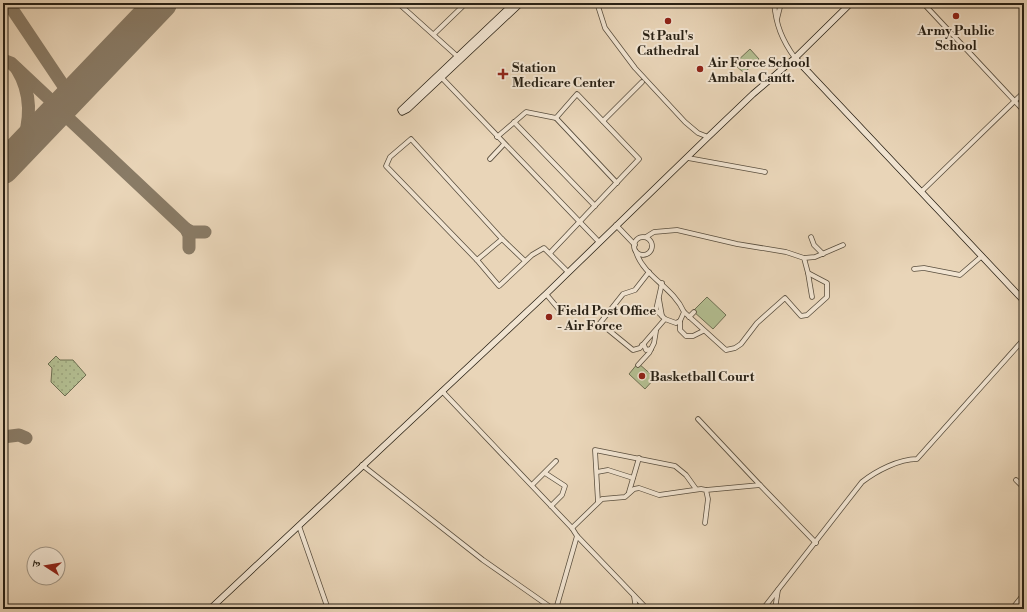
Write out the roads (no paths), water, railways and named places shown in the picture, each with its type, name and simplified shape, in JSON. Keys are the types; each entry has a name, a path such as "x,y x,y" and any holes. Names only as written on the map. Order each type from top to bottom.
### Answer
{"street":[{"path":"434,34 462,7 463,3"},
{"path":"514,3 457,56 402,111 408,109 521,3"},
{"path":"597,3 605,28 635,68 686,122 698,133 708,137"},
{"path":"774,3 782,39 795,58 922,191 1024,301"},
{"path":"777,22 780,3"},
{"path":"210,609 546,294 753,94 795,58 851,3"},
{"path":"923,3 1024,111"},
{"path":"402,4 457,56"},
{"path":"442,78 599,242"},
{"path":"603,122 642,82"},
{"path":"922,191 1024,92"},
{"path":"550,253 639,159 577,94 556,118"},
{"path":"497,136 526,112 556,118 617,183"},
{"path":"514,122 595,206"},
{"path":"525,261 411,139 390,157 386,166 477,260 498,286 525,261 540,249 544,248 568,272"},
{"path":"490,159 504,144"},
{"path":"688,158 764,172"},
{"path":"616,225 636,245"},
{"path":"808,273 827,283 827,296 807,315 801,316 797,313 785,298 757,323 741,344 730,350 726,350 703,331 684,312 662,283 641,265 636,252 636,245 639,239 654,232 677,230 737,244 786,252 804,258 815,257 844,245"},
{"path":"636,252 642,255 650,250 652,242 646,237"},
{"path":"811,237 814,245 823,254"},
{"path":"477,260 502,238"},
{"path":"914,269 924,268 960,275 982,256"},
{"path":"804,258 812,297"},
{"path":"649,272 635,290 623,294 600,323 633,350 642,346 658,328"},
{"path":"662,283 656,310 663,318 676,323 680,322"},
{"path":"546,294 562,313"},
{"path":"684,312 680,322 681,333 686,336 694,336 703,331"},
{"path":"689,316 694,312"},
{"path":"638,365 651,349 663,318"},
{"path":"762,609 816,543 862,482 870,475 910,459 917,459 1024,339"},
{"path":"642,346 644,345 646,350 651,349"},
{"path":"442,391 647,609"},
{"path":"698,419 738,464 816,543"},
{"path":"598,502 595,450 675,466 686,475 696,489"},
{"path":"629,493 639,458"},
{"path":"532,485 556,461"},
{"path":"362,465 483,560 554,609 577,536"},
{"path":"597,472 608,470 633,478"},
{"path":"545,472 564,486 562,495 551,506"},
{"path":"1016,480 1024,488"},
{"path":"572,528 602,499 625,498 634,489 639,488 659,495 696,489 706,490 760,485"},
{"path":"705,523 708,499 706,490"},
{"path":"299,526 328,609"},
{"path":"775,609 778,589"},
{"path":"1012,609 1024,594"},
{"path":"634,596 636,609"}],"place":[{"name":"Army Public School","path":"956,16"},
{"name":"St Paul's Cathedral","path":"668,21"},
{"name":"Air Force School Ambala Cantt.","path":"700,69"},
{"name":"Station Medicare Center","path":"503,74"},
{"name":"Field Post Office - Air Force","path":"549,317"},
{"name":"Basketball Court","path":"642,376"}]}
